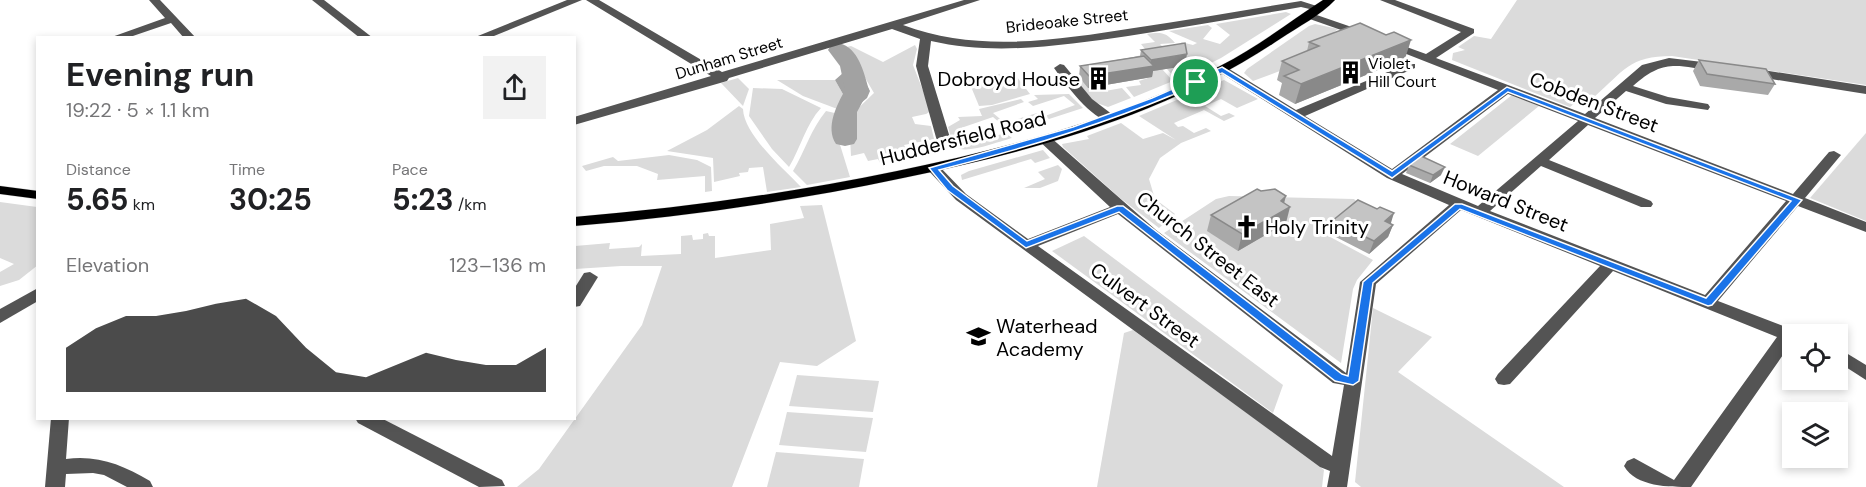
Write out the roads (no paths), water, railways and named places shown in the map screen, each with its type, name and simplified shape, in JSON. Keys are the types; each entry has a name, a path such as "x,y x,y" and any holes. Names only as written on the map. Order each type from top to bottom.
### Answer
{"main road":[{"name":"Huddersfield Road","path":"576,222 759,201 933,168 1044,139 1109,118 1222,69 1323,5"},
{"path":"0,190 36,195"}],"street":[{"path":"154,0 189,36"},
{"path":"317,0 365,36"},
{"path":"483,36 577,0"},
{"path":"591,0 723,78"},
{"name":"Dunham Street","path":"576,120 723,78 975,0"},
{"path":"1385,0 1470,31 1427,58"},
{"name":"Brideoake Street","path":"892,25 926,38 979,44 1032,44 1136,31 1301,4 1323,5"},
{"name":"Cobden Street","path":"1323,5 1427,58 1866,227"},
{"path":"120,36 172,19"},
{"path":"926,38 922,66 944,141"},
{"path":"1479,213 1646,68 1658,63 1681,62 1866,90"},
{"path":"1296,115 1411,66"},
{"path":"1060,68 1088,102 1109,118"},
{"name":"Howard Street","path":"1222,69 1392,175 1458,206 1782,332"},
{"path":"1625,87 1666,100 1704,107"},
{"path":"1392,175 1507,89"},
{"name":"Church Street East","path":"1044,139 1120,208 1339,378 1353,381"},
{"path":"1708,302 1834,155"},
{"path":"1540,160 1646,204"},
{"name":"Culvert Street","path":"933,168 950,188 1026,245 1327,462 1340,467"},
{"path":"1337,487 1368,282 1458,206"},
{"path":"1026,245 1120,208"},
{"path":"1504,379 1610,265"},
{"path":"576,300 590,277"},
{"path":"0,317 36,294"},
{"path":"1680,487 1782,346"},
{"path":"1848,361 1866,374"},
{"path":"60,420 56,478 87,464 111,468 143,487"},
{"path":"368,420 495,486"},
{"path":"1634,466 1670,487"}],"waterway":[{"path":"839,50 851,66 857,90 845,112 845,139"}],"place":[{"name":"Violet Hill Court","path":"1350,72"},
{"name":"Dobroyd House","path":"1098,79"},
{"name":"Holy Trinity","path":"1247,227"},
{"name":"Waterhead Academy","path":"978,337"}]}
